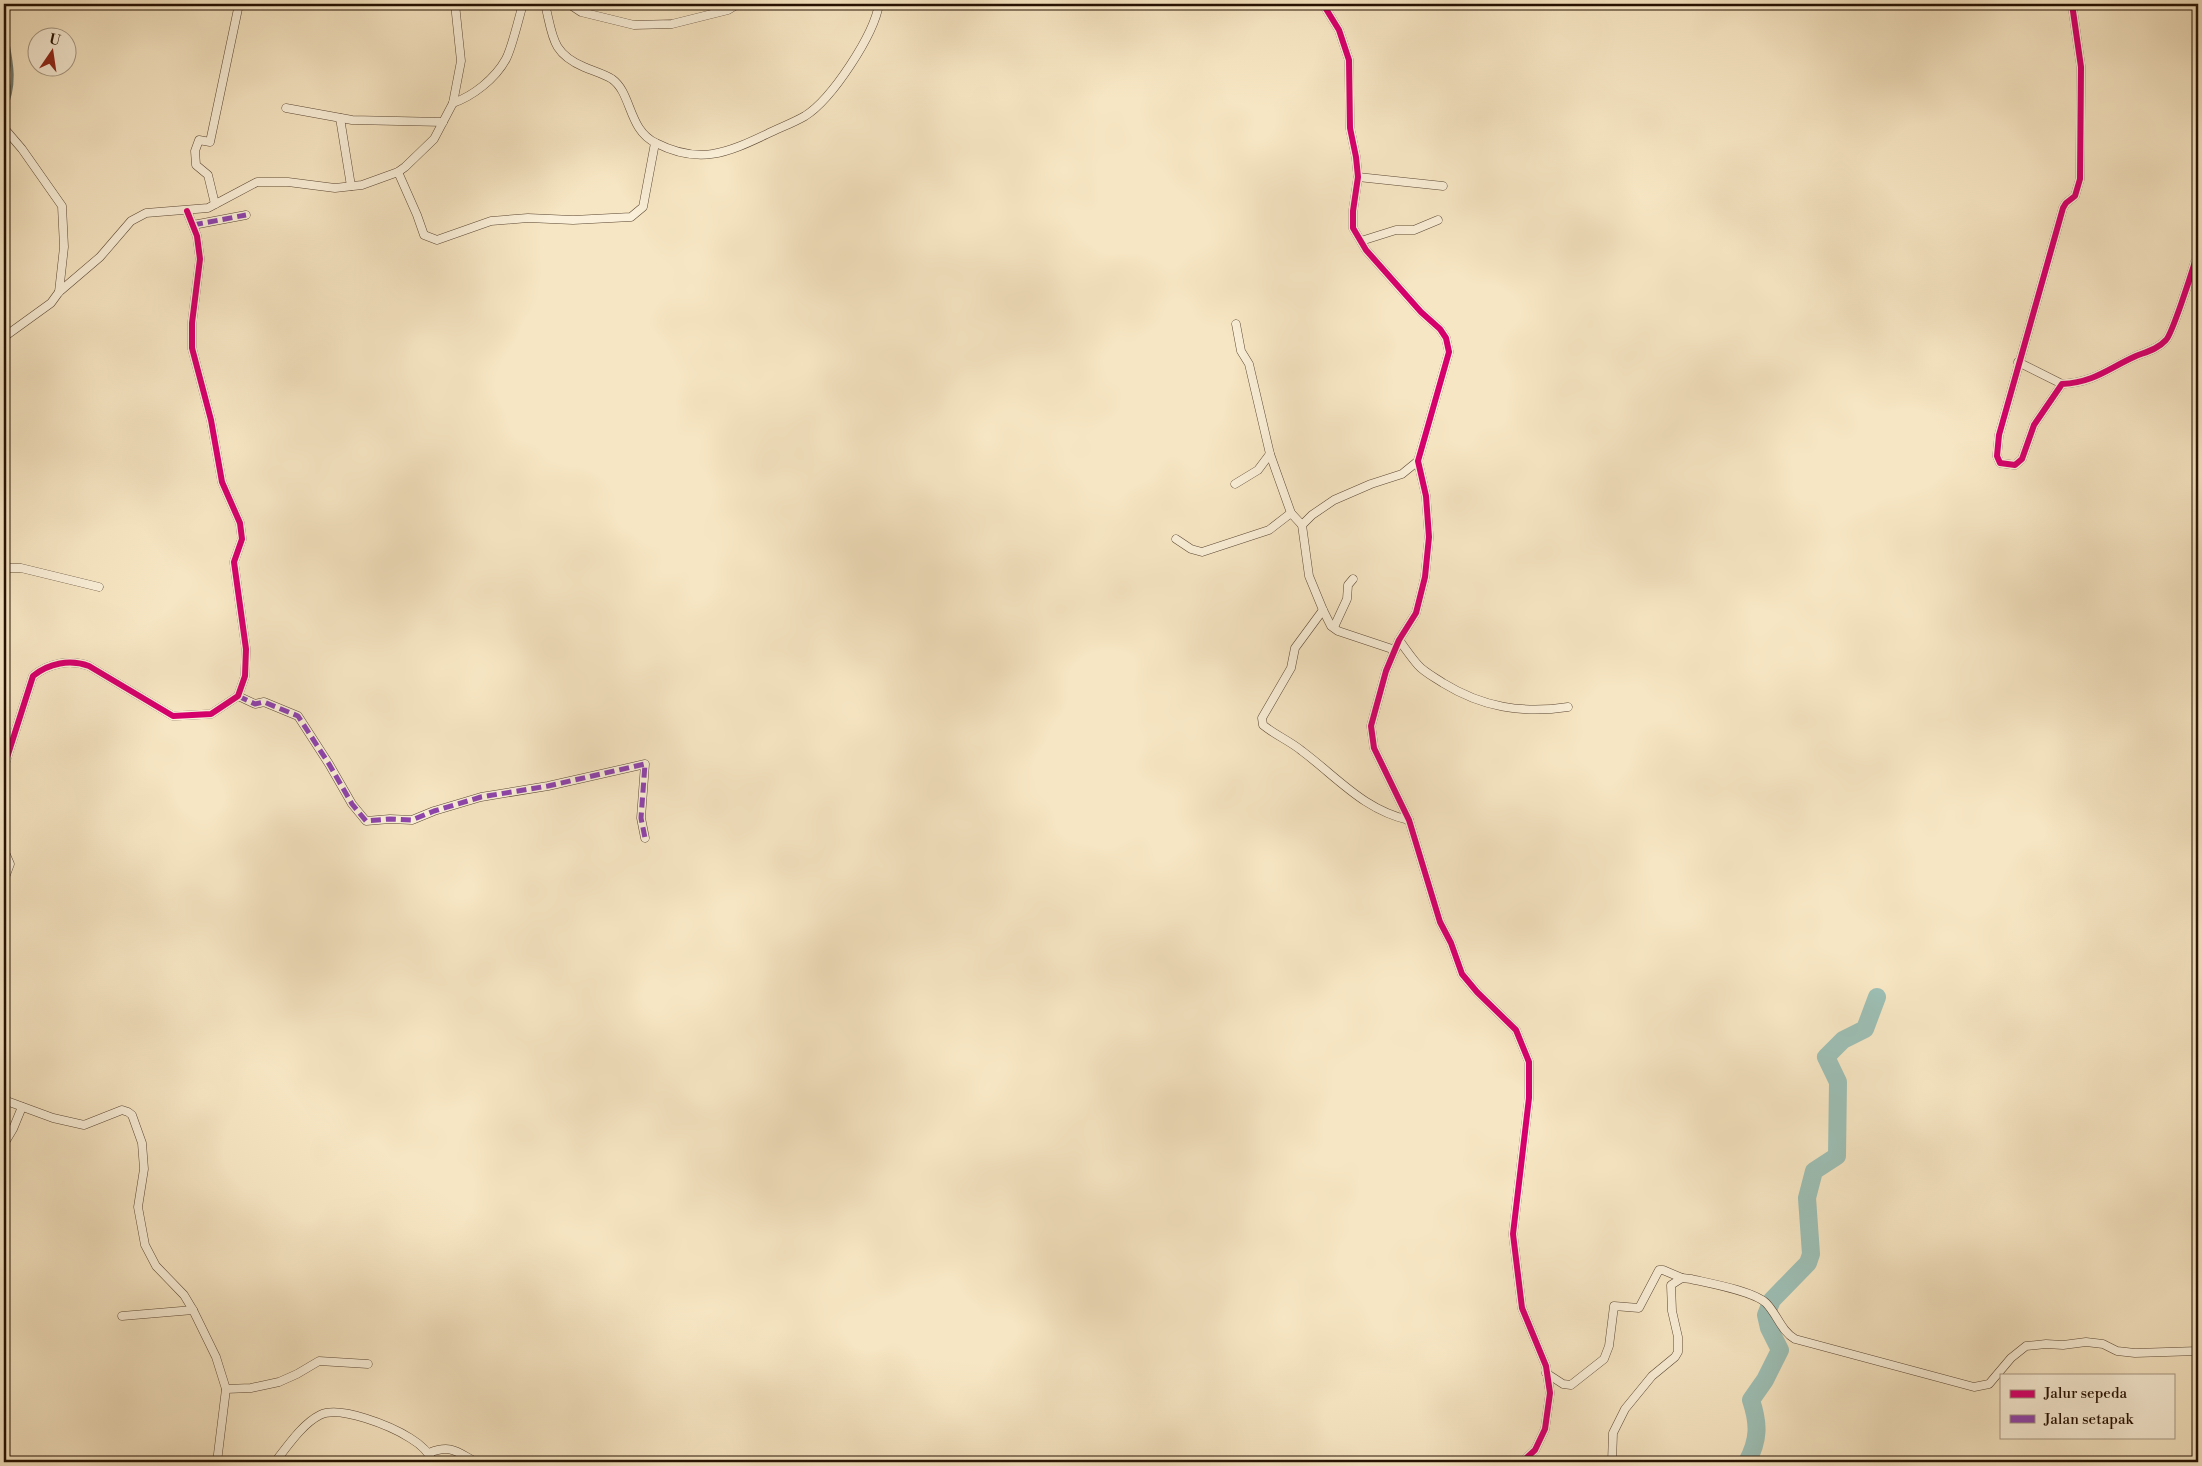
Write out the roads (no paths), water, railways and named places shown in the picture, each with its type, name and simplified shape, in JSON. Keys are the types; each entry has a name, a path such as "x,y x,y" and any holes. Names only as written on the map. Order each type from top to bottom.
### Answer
{"street":[{"path":"215,204 208,175 196,165 195,151 199,140 210,142 239,4"},
{"path":"4,337 51,303 60,292 100,257 131,221 146,214 158,211 188,211 215,204 257,182 288,182 335,188 362,185 398,172 434,139 453,103 460,61 455,4"},
{"path":"453,103 468,98 482,88 506,59 523,4"},
{"path":"545,4 556,45 564,56 614,80 642,135 671,150 693,154 717,154 731,151 805,116 833,88 859,50 870,31 879,4"},
{"path":"568,4 581,12 634,25 672,24 728,10 738,4"},
{"path":"1323,4 1339,30 1349,60 1350,128 1358,177 1352,211 1354,228 1366,250 1421,312 1440,329 1446,338 1449,352 1418,461 1426,496 1429,554 1416,613 1399,640 1386,671 1371,726 1374,748 1409,820 1440,922 1451,943 1462,974 1477,992 1516,1030 1529,1062 1529,1098 1513,1234 1522,1308 1546,1366 1550,1393 1545,1429 1535,1450 1522,1462"},
{"path":"2062,384 2034,425 2022,458 2015,465 2000,463 1997,456 1998,435 2018,362 2063,208 2075,196 2080,179 2081,67 2072,4"},
{"path":"286,108 340,118 372,121 444,122"},
{"path":"340,118 351,186"},
{"path":"4,128 62,206 64,248 60,292"},
{"path":"398,172 424,235 436,240 491,221 528,218 573,220 631,217 643,207 655,143"},
{"path":"1358,177 1442,186"},
{"path":"4,767 33,676 42,669 57,664 79,662 89,666 173,716 211,714 238,696 245,676 246,649 234,562 242,539 240,523 222,482 211,420 192,348 192,322 200,259 198,236 188,211"},
{"path":"193,225 246,215"},
{"path":"1361,241 1396,230 1414,230 1438,220"},
{"path":"2018,362 2062,384 2080,383 2099,376 2155,348 2167,340 2196,262"},
{"path":"1236,324 1242,354 1249,364 1270,454 1291,513 1302,525 1309,576 1323,610 1334,628 1348,636 1395,650"},
{"path":"1235,484 1258,470 1270,454"},
{"path":"1302,525 1312,515 1340,497 1402,474 1418,461"},
{"path":"1176,539 1202,552 1269,530 1291,513"},
{"path":"4,568 21,568 99,587"},
{"path":"1334,628 1347,599 1348,585 1353,579"},
{"path":"1323,610 1294,648 1292,668 1262,718 1263,725 1300,749 1356,796 1388,815 1409,820"},
{"path":"1399,640 1418,665 1447,685 1480,702 1519,710 1568,707"},
{"path":"238,696 255,704 264,702 298,716 352,804 366,821 412,820 434,811 481,797 548,786 645,764 640,818 645,838"},
{"path":"4,850 10,864 4,880"},
{"path":"4,1100 53,1118 84,1125 122,1110 132,1115 142,1143 144,1170 138,1208 145,1245 156,1266 184,1295 193,1310 216,1357 226,1389 217,1462"},
{"path":"4,1144 13,1130 22,1107"},
{"path":"1546,1373 1563,1384 1571,1386 1604,1359 1609,1346 1614,1306 1639,1308 1659,1270 1682,1278 1758,1297 1768,1305 1789,1336 1795,1339 1974,1387 1989,1384 2011,1358 2026,1346 2086,1342 2103,1344 2117,1351 2136,1353 2198,1352"},
{"path":"1612,1462 1613,1433 1624,1409 1652,1376 1675,1358 1678,1352 1678,1337 1672,1311 1671,1285 1682,1278"},
{"path":"122,1316 193,1310"},
{"path":"226,1389 251,1388 278,1382 297,1374 319,1361 368,1364"},
{"path":"275,1462 309,1423 319,1416 331,1412 350,1414 377,1423 410,1438 429,1453 433,1462"},
{"path":"429,1453 442,1448 451,1448 476,1462"}],"waterway":[{"path":"4,23 12,68 11,90 4,112"},
{"path":"1747,1462 1756,1439 1756,1424 1751,1400 1765,1380 1780,1350 1769,1328 1766,1315 1772,1300 1808,1263 1811,1254 1807,1198 1814,1171 1837,1156 1838,1082 1826,1057 1843,1040 1865,1029 1877,997"}]}
